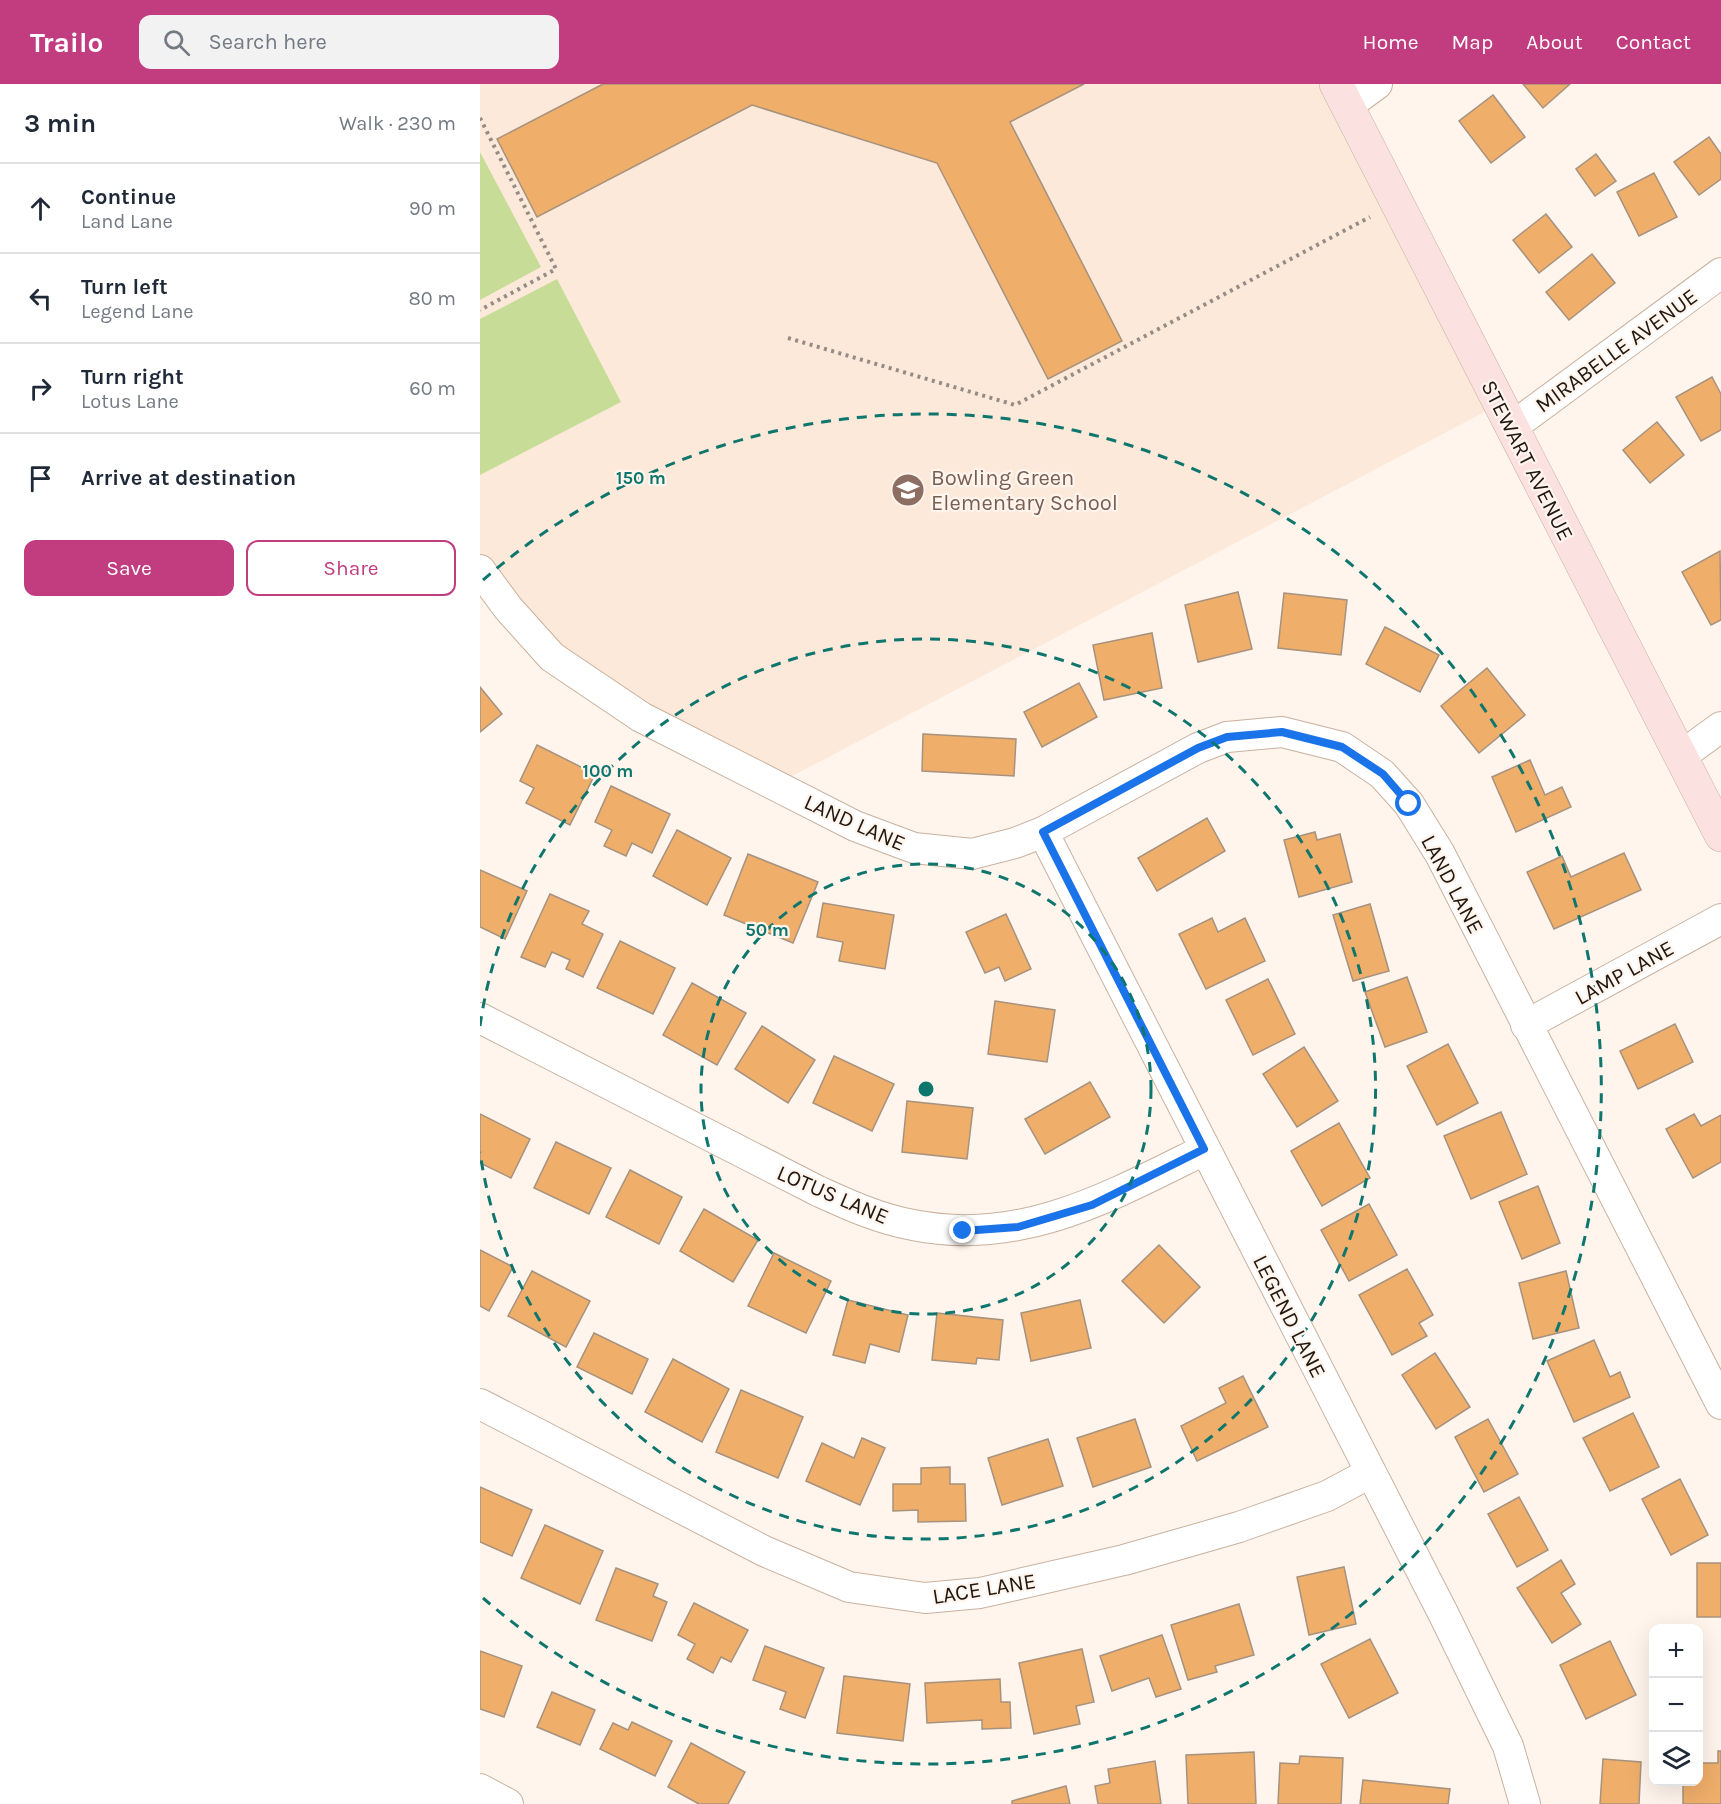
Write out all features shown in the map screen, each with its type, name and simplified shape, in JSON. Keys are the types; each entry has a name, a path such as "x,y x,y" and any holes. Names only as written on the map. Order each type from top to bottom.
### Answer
{"street":[{"path":"1341,95 1377,84"},
{"name":"STEWART AVENUE","path":"1341,95 1721,835"},
{"name":"MIRABELLE AVENUE","path":"1512,427 1721,273"},
{"name":"LAND LANE","path":"480,570 508,608 552,657 641,717 855,826 914,848 972,854 1015,843 1043,832 1198,748 1227,737 1282,732 1342,747 1383,774 1409,804 1440,854 1721,1404"},
{"path":"1681,756 1721,726"},
{"name":"LEGEND LANE","path":"1043,832 1444,1615 1508,1746 1525,1804"},
{"name":"LAMP LANE","path":"1526,1025 1721,919"},
{"name":"LOTUS LANE","path":"480,1018 818,1191 870,1214 914,1226 963,1231 1018,1227 1092,1205 1204,1149"},
{"name":"LACE LANE","path":"480,1404 764,1551 849,1587 925,1598 980,1593 1124,1560 1239,1527 1327,1496 1370,1473"},
{"path":"480,1789 508,1804"}],"path":[{"path":"480,118 556,269 480,310"},
{"path":"788,338 1015,405 1397,203"}],"shaded area":[{"name":"Bowling Green Elementary School","path":"480,84 1328,84 1494,407 781,782 561,657 480,560"}],"green space":[{"path":"480,152 541,267 480,300"},
{"path":"557,279 621,402 480,475 480,319"}],"building":[{"path":"603,84 1084,84 1010,122 1122,341 1048,379 937,163 752,105 537,217 497,139"},
{"path":"1523,84 1570,84 1543,108"},
{"path":"1493,95 1525,137 1491,163 1459,121"},
{"path":"1709,137 1721,154 1721,179 1699,195 1674,162"},
{"path":"1596,154 1616,181 1595,196 1576,169"},
{"path":"1654,173 1677,217 1639,236 1617,192"},
{"path":"1546,214 1572,247 1539,273 1513,240"},
{"path":"1592,254 1615,283 1569,320 1546,292"},
{"path":"1712,377 1721,394 1721,430 1701,441 1676,397"},
{"path":"1657,422 1684,455 1650,483 1623,450"},
{"path":"1720,551 1721,620 1711,625 1682,572"},
{"path":"1238,592 1252,649 1198,662 1185,605"},
{"path":"1284,593 1347,600 1341,655 1278,648"},
{"path":"1385,627 1439,655 1420,692 1366,664"},
{"path":"1152,633 1162,688 1104,700 1093,645"},
{"path":"1487,668 1525,715 1479,753 1441,706"},
{"path":"1079,683 1097,717 1042,747 1024,712"},
{"path":"480,687 502,714 480,732"},
{"path":"923,734 1016,739 1014,776 922,771"},
{"path":"537,745 595,774 570,825 526,803 534,788 520,781"},
{"path":"1530,760 1545,795 1562,787 1571,807 1516,832 1492,777"},
{"path":"611,786 670,814 652,853 632,843 626,856 604,846 612,830 595,822"},
{"path":"1207,818 1225,851 1157,891 1138,858"},
{"path":"677,830 731,858 707,905 653,876"},
{"path":"1315,832 1317,840 1340,834 1352,882 1299,897 1284,840"},
{"path":"1624,853 1641,890 1554,929 1527,872 1562,856 1571,877"},
{"path":"748,854 818,882 793,943 724,915"},
{"path":"480,870 527,891 505,939 480,927"},
{"path":"550,894 589,911 582,924 603,934 583,977 566,969 570,960 552,952 545,967 521,957"},
{"path":"823,903 894,915 885,969 839,961 843,942 817,937"},
{"path":"1370,904 1389,971 1353,981 1333,915"},
{"path":"1006,914 1031,969 1005,981 999,967 985,973 966,932"},
{"path":"1212,918 1218,932 1245,918 1265,961 1206,989 1179,934"},
{"path":"620,941 675,968 653,1014 597,988"},
{"path":"1407,977 1427,1032 1385,1047 1365,992"},
{"path":"1268,979 1295,1034 1253,1055 1226,1000"},
{"path":"692,983 746,1013 717,1065 663,1035"},
{"path":"995,1001 1055,1010 1047,1062 988,1054"},
{"path":"1675,1024 1693,1062 1638,1089 1620,1051"},
{"path":"762,1026 815,1060 788,1103 735,1069"},
{"path":"1448,1044 1478,1103 1437,1125 1407,1066"},
{"path":"1304,1047 1338,1101 1297,1127 1263,1074"},
{"path":"834,1056 894,1084 872,1131 813,1103"},
{"path":"1090,1082 1110,1117 1045,1154 1025,1119"},
{"path":"907,1101 973,1108 967,1159 902,1152"},
{"path":"1501,1112 1527,1174 1471,1199 1444,1136"},
{"path":"480,1114 530,1139 511,1178 480,1163"},
{"path":"1694,1114 1701,1126 1721,1115 1721,1162 1693,1178 1666,1129"},
{"path":"1339,1123 1370,1178 1322,1206 1291,1151"},
{"path":"556,1142 611,1168 589,1214 534,1188"},
{"path":"630,1170 682,1197 659,1244 606,1217"},
{"path":"1538,1186 1560,1243 1522,1259 1499,1202"},
{"path":"1369,1204 1397,1255 1349,1281 1321,1230"},
{"path":"704,1209 758,1240 733,1282 680,1251"},
{"path":"1159,1245 1200,1287 1164,1323 1122,1281"},
{"path":"480,1250 513,1267 489,1311 480,1306"},
{"path":"774,1253 831,1281 806,1333 748,1306"},
{"path":"1407,1269 1433,1315 1419,1323 1427,1336 1392,1355 1359,1295"},
{"path":"532,1271 590,1301 566,1347 508,1316"},
{"path":"1566,1271 1579,1328 1533,1339 1519,1283"},
{"path":"848,1300 908,1315 899,1352 870,1344 865,1363 833,1355"},
{"path":"1080,1300 1091,1348 1031,1361 1021,1313"},
{"path":"937,1313 1003,1320 999,1360 977,1358 976,1364 932,1360"},
{"path":"594,1333 648,1359 632,1394 577,1367"},
{"path":"1594,1340 1610,1377 1620,1372 1630,1397 1574,1422 1547,1361"},
{"path":"1435,1353 1470,1407 1436,1429 1402,1375"},
{"path":"673,1359 729,1389 702,1442 645,1412"},
{"path":"1243,1376 1268,1427 1197,1461 1181,1426 1226,1403 1219,1388"},
{"path":"741,1390 803,1417 778,1478 716,1452"},
{"path":"1633,1413 1659,1467 1610,1491 1583,1438"},
{"path":"1135,1419 1151,1467 1093,1487 1077,1438"},
{"path":"1488,1419 1518,1474 1484,1492 1455,1437"},
{"path":"862,1438 885,1448 860,1505 806,1481 822,1443 854,1458"},
{"path":"1048,1439 1063,1486 1002,1505 988,1458"},
{"path":"950,1467 950,1484 965,1484 966,1521 918,1522 918,1510 893,1511 893,1484 921,1484 921,1468"},
{"path":"1680,1479 1708,1535 1671,1555 1642,1499"},
{"path":"480,1487 532,1510 512,1556 480,1542"},
{"path":"1519,1497 1548,1550 1517,1567 1488,1514"},
{"path":"545,1525 603,1551 580,1604 521,1578"},
{"path":"1561,1560 1575,1584 1561,1593 1581,1624 1552,1643 1517,1588"},
{"path":"1697,1563 1721,1563 1721,1617 1697,1617"},
{"path":"1344,1567 1356,1624 1309,1635 1297,1577"},
{"path":"616,1568 658,1584 653,1596 667,1602 652,1641 596,1620"},
{"path":"694,1603 748,1630 731,1662 721,1657 713,1673 687,1659 695,1644 678,1635"},
{"path":"1239,1604 1254,1655 1215,1666 1217,1672 1188,1680 1171,1625"},
{"path":"1162,1635 1181,1689 1156,1697 1149,1678 1112,1691 1100,1656"},
{"path":"1370,1639 1398,1693 1349,1718 1321,1664"},
{"path":"1610,1641 1636,1695 1586,1719 1560,1665"},
{"path":"765,1646 824,1668 805,1718 780,1709 786,1692 753,1680"},
{"path":"1082,1649 1094,1702 1076,1706 1080,1724 1034,1734 1019,1663"},
{"path":"480,1651 522,1666 504,1717 480,1709"},
{"path":"844,1676 910,1684 903,1741 837,1733"},
{"path":"1000,1679 1001,1702 1010,1702 1011,1728 982,1729 982,1720 927,1723 925,1683"},
{"path":"552,1692 595,1710 580,1745 537,1727"},
{"path":"632,1722 672,1741 655,1776 600,1749 613,1723 628,1730"},
{"path":"691,1743 745,1772 728,1804 699,1804 668,1787"},
{"path":"1718,1751 1721,1751 1721,1804 1683,1804 1683,1786 1703,1786 1703,1763 1718,1763"},
{"path":"1254,1752 1256,1804 1188,1804 1186,1755"},
{"path":"1300,1756 1343,1758 1341,1804 1278,1804 1280,1763 1299,1764"},
{"path":"1603,1759 1641,1762 1639,1804 1600,1804"},
{"path":"1155,1761 1161,1804 1098,1804 1095,1786 1110,1783 1108,1769"},
{"path":"1363,1780 1450,1789 1448,1804 1360,1804"},
{"path":"1066,1786 1070,1804 1012,1804 1012,1801"}],"place":[{"name":"Bowling Green Elementary School","path":"908,490"}],"route":[{"path":"963,1231 1018,1227 1092,1205 1204,1149 1043,832 1198,748 1227,737 1282,732 1342,747 1383,774 1409,804"}]}
